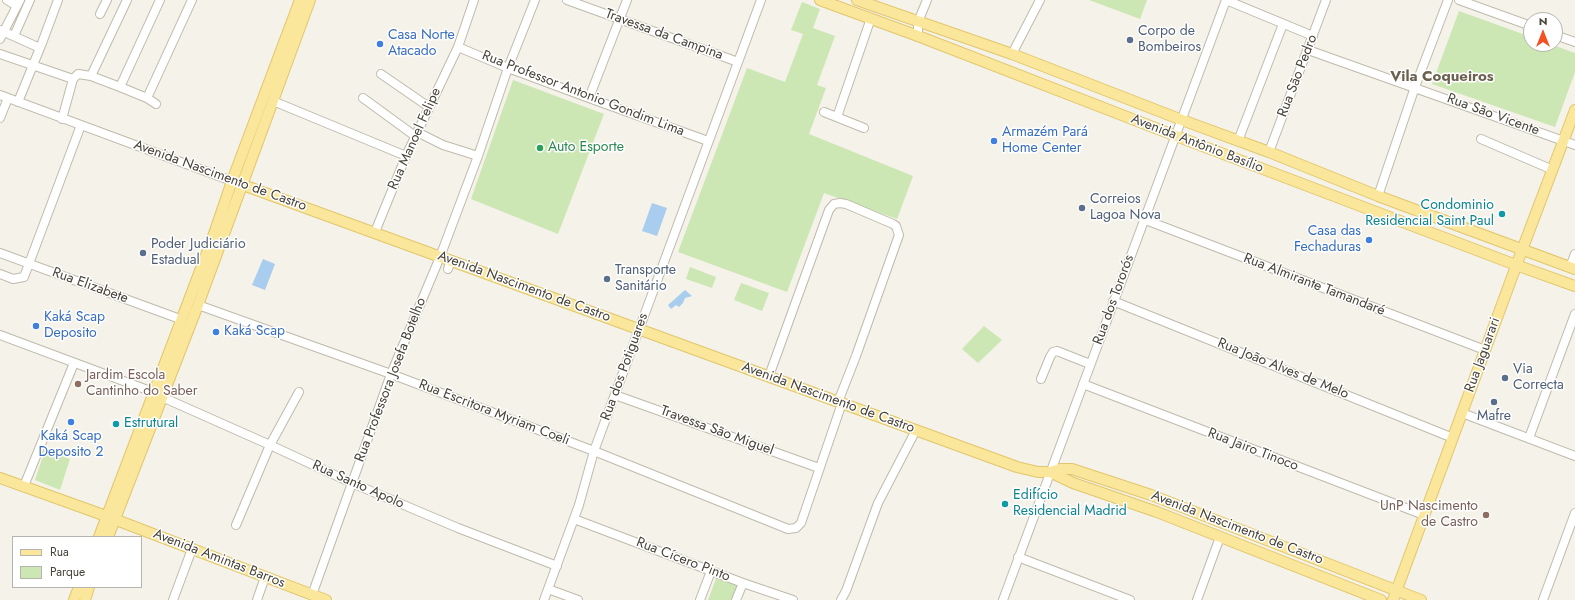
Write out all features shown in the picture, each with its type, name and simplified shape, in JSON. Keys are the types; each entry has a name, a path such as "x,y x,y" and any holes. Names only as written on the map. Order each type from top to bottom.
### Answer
{"main road":[{"path":"108,536 111,518 157,395 180,319 214,234 232,181 300,0"},
{"path":"157,395 198,305 310,0"},
{"name":"Avenida Antônio Basílio","path":"820,0 871,18 1516,265 1575,286"},
{"name":"Avenida Antônio Basílio","path":"857,0 1012,54 1269,152 1378,196 1573,268"},
{"name":"Rua Jaguarari","path":"1394,595 1575,110"},
{"name":"Avenida Nascimento de Castro","path":"232,181 440,257 449,265 638,329 1017,467 1050,472 1073,483 1157,512 1381,600"},
{"path":"1418,211 1424,230"},
{"name":"Avenida Nascimento de Castro","path":"1050,472 1072,469 1151,495 1293,550 1394,595 1421,600"},
{"name":"Avenida Amintas Barros","path":"0,478 111,518 326,600"},
{"path":"1151,495 1157,512"},
{"path":"99,536 111,518"},
{"path":"1266,555 1293,550"},
{"path":"74,600 80,588"},
{"path":"85,600 90,588"}],"street":[{"path":"7,0 19,3 1,33 14,36 40,48"},
{"path":"14,36 30,0"},
{"path":"18,102 58,0"},
{"path":"100,14 107,0"},
{"path":"87,75 127,0"},
{"path":"120,87 160,0"},
{"path":"146,98 192,0"},
{"name":"Rua Manoel Felipe","path":"375,232 406,156 458,46 474,0"},
{"name":"Rua Professora Josefa Botelho","path":"312,595 391,374 440,257 478,156 508,68 535,0"},
{"name":"Travessa da Campina","path":"567,0 738,62"},
{"path":"589,98 620,20 626,0"},
{"name":"Rua dos Potiguares","path":"544,600 574,519 594,451 638,329 761,0"},
{"path":"918,36 918,22 927,0"},
{"path":"1012,54 1040,0"},
{"path":"1226,0 1313,36"},
{"name":"Rua dos Tororós","path":"1003,600 1143,219 1176,136 1226,0"},
{"name":"Rua São Pedro","path":"1269,152 1326,0"},
{"path":"1378,196 1448,0"},
{"path":"1459,0 1523,23"},
{"path":"837,117 871,18"},
{"path":"1238,141 1283,24"},
{"path":"1563,38 1575,42"},
{"name":"Rua Professor Antonio Gondim Lima","path":"458,46 508,68 708,141"},
{"name":"Rua São Vicente","path":"1308,50 1416,87 1575,145"},
{"path":"0,54 73,79"},
{"path":"62,119 73,79 78,74 87,75 120,87 156,104"},
{"path":"381,74 429,107"},
{"path":"0,118 4,97"},
{"name":"Avenida Nascimento de Castro","path":"4,97 232,181"},
{"path":"363,98 416,134 443,145 478,156"},
{"path":"273,101 406,156"},
{"path":"824,112 864,128"},
{"path":"0,274 13,279 24,277 81,125"},
{"path":"1481,139 1553,170"},
{"path":"768,376 831,207 840,203 846,204 893,224 898,230 898,238 840,402 819,468"},
{"name":"Rua Almirante Tamandaré","path":"1143,219 1485,350"},
{"name":"Rua Elizabete","path":"0,253 180,319"},
{"path":"1573,268 1575,254"},
{"name":"Rua João Alves de Melo","path":"1113,301 1453,438"},
{"name":"Rua Escritora Myriam Coeli","path":"198,305 391,374 594,451 788,529 796,528 800,523 819,468"},
{"path":"1529,438 1575,314"},
{"name":"Rua Santo Apolo","path":"0,335 157,395 270,445 352,484 458,528 557,566"},
{"path":"1042,379 1053,352 1057,351 1090,364"},
{"path":"24,486 74,363"},
{"name":"Rua Jairo Tinoco","path":"1083,384 1424,515"},
{"path":"236,525 270,445 298,392"},
{"name":"Travessa São Miguel","path":"615,395 819,468"},
{"path":"1462,413 1575,456"},
{"path":"841,600 846,591 878,503 916,430"},
{"path":"1543,600 1575,513"},
{"name":"Rua Cícero Pinto","path":"574,519 743,583 793,600"},
{"path":"1198,600 1220,537"},
{"path":"172,600 192,549"},
{"path":"1018,558 1130,600"},
{"path":"700,600 711,571"},
{"path":"257,600 265,577"},
{"path":"736,600 743,583"},
{"path":"548,589 578,600"}],"green space":[{"path":"1089,0 1147,0 1140,19"},
{"path":"802,2 820,9 813,28 835,36 817,85 826,88 809,134 913,176 897,219 824,193 787,292 678,252 747,68 785,82 803,34 791,30"},
{"path":"1459,11 1523,34 1523,52 1563,52 1563,49 1575,53 1575,72 1555,127 1432,84"},
{"name":"Auto Esporte","path":"513,80 604,114 558,234 471,199"},
{"path":"690,267 716,277 712,288 686,279"},
{"path":"741,283 769,293 762,311 734,300"},
{"path":"984,326 1002,340 978,363 962,349"},
{"path":"45,450 70,459 60,490 35,480"},
{"path":"717,576 741,585 735,600 708,600"}],"water":[{"path":"652,203 667,208 657,236 642,231"},
{"path":"263,259 275,264 265,290 252,285"},
{"path":"685,290 692,296 685,298 679,307 676,305 671,309 668,305"}],"place":[{"name":"Corpo de Bombeiros","path":"1130,40"},
{"name":"Casa Norte Atacado","path":"380,44"},
{"name":"Armazém Pará Home Center","path":"994,141"},
{"name":"Auto Esporte","path":"540,148"},
{"name":"Correios Lagoa Nova","path":"1082,208"},
{"name":"Condominio Residencial Saint Paul","path":"1502,214"},
{"name":"Casa das Fechaduras","path":"1369,240"},
{"name":"Poder Judiciário Estadual","path":"143,253"},
{"name":"Transporte Sanitário","path":"607,279"},
{"name":"Kaká Scap Deposito","path":"36,326"},
{"name":"Kaká Scap","path":"216,332"},
{"name":"Via Correcta","path":"1505,378"},
{"name":"Jardim Escola Cantinho do Saber","path":"78,384"},
{"name":"Mafre","path":"1494,402"},
{"name":"Kaká Scap Deposito 2","path":"71,422"},
{"name":"Estrutural","path":"116,424"},
{"name":"Edifício Residencial Madrid","path":"1005,504"},
{"name":"UnP Nascimento de Castro","path":"1486,515"}],"district":[{"name":"Vila Coqueiros","path":"1442,77"}]}
